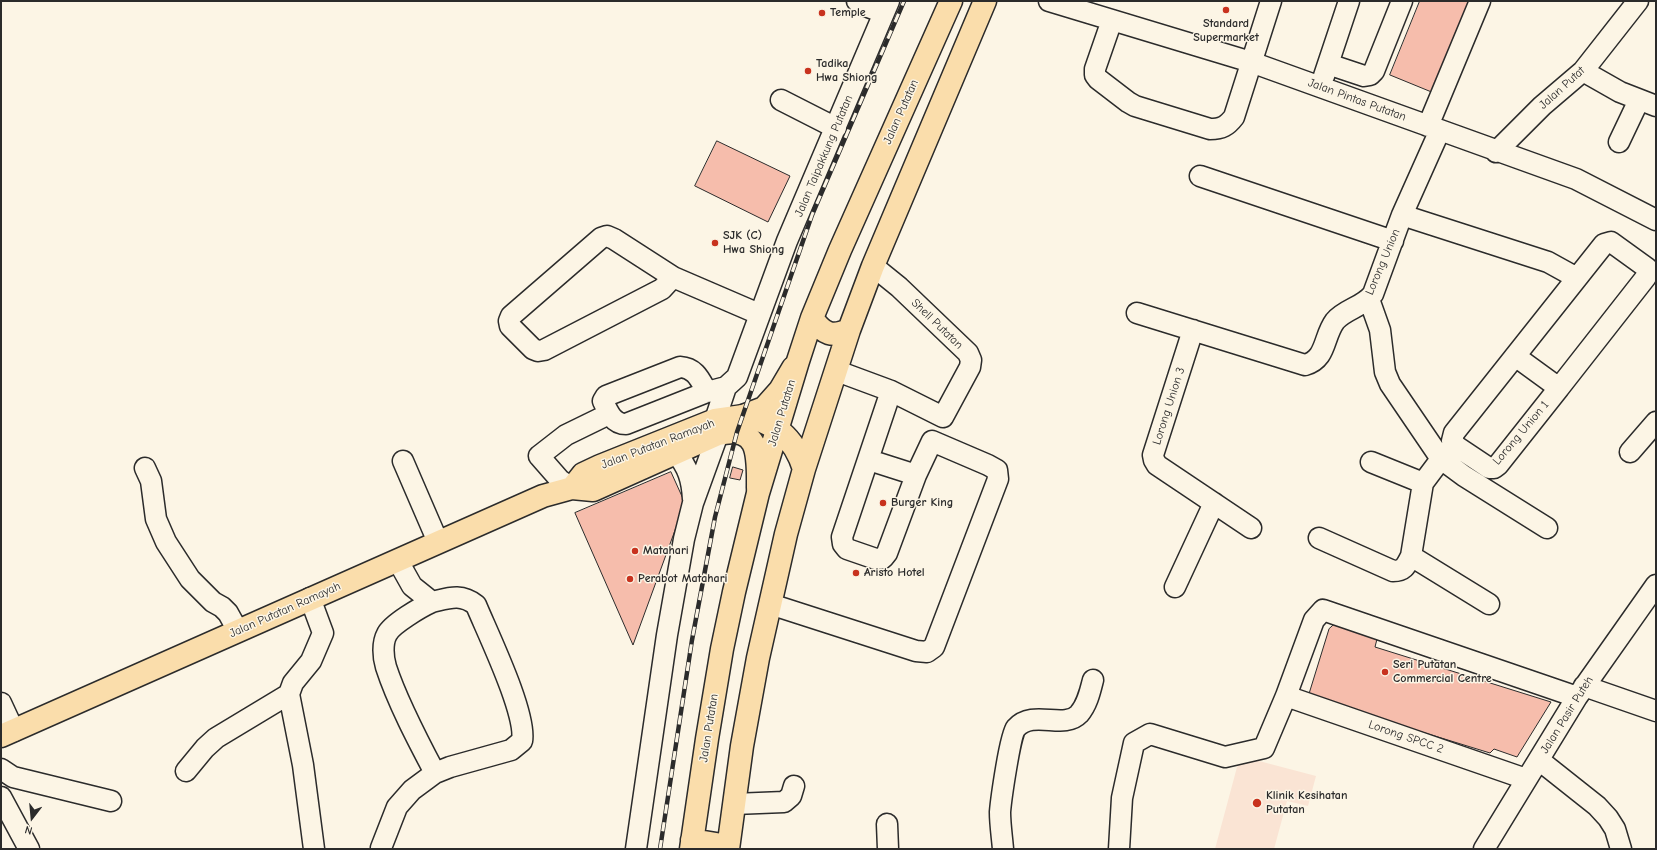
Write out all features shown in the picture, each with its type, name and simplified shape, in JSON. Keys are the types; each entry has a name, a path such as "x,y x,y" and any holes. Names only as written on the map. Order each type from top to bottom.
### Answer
{"main road":[{"name":"Jalan Putatan","path":"691,845 722,649 758,493 798,361 812,318 840,250 951,1"},
{"path":"691,845 728,848 742,746 755,672 786,534 804,470 850,330 873,266 985,1"},
{"path":"812,318 818,326 828,333 837,334 850,330"},
{"name":"Jalan Putatan Ramayah","path":"572,488 583,474 644,449 716,427 764,408 780,390 798,361"},
{"path":"743,416 753,418 778,428 800,455 804,470"},
{"name":"Jalan Putatan Ramayah","path":"7,733 543,496 572,488 593,490 676,453 716,427"},
{"name":"Jalan Putatan Ramayah","path":"716,427 726,432 741,432 750,438 755,448 757,459 758,493"}],"street":[{"path":"856,1 860,4 887,7"},
{"name":"Jalan Pintas Putatan","path":"1049,1 1251,62 1496,152 1576,179 1656,220"},
{"path":"1112,20 1095,69 1095,75 1098,79 1128,102 1158,113 1210,128 1223,128 1234,117 1271,1"},
{"path":"1320,87 1349,1"},
{"path":"1328,64 1364,76 1370,75 1374,71 1402,1"},
{"name":"Lorong Union","path":"1137,313 1304,365 1313,363 1320,355 1331,328 1336,320 1369,299 1373,294 1480,1"},
{"name":"Jalan Putat","path":"1496,152 1542,106 1583,71 1638,1"},
{"name":"Jalan Taipakkung Putatan","path":"693,503 716,427 726,387 737,377 787,241 887,7"},
{"path":"1583,71 1620,92 1648,103 1619,142"},
{"path":"781,100 836,128"},
{"path":"1200,176 1393,241"},
{"path":"1402,215 1548,262 1577,278"},
{"path":"673,277 662,289 544,350 538,351 533,349 510,326 509,321 511,316 601,238 608,236 673,277 759,314"},
{"name":"Lorong Union 1","path":"1611,242 1646,268 1648,272 1646,277 1559,388 1498,465 1494,468 1489,468 1453,444 1452,441 1454,433 1515,356 1604,244 1611,242"},
{"name":"Shell Putatan","path":"873,266 899,287 968,353 971,360 970,367 943,417 916,475 888,553 883,558 876,559 847,549 843,544 842,537 891,391"},
{"path":"1369,299 1380,330 1385,372 1390,384 1441,459 1464,476 1547,528"},
{"name":"Lorong Union 3","path":"1193,330 1153,456 1154,460 1157,465 1250,528"},
{"path":"1515,356 1559,388"},
{"path":"707,392 695,372 688,367 680,367 606,396 603,401 609,414 616,421 622,424 632,422 707,392 726,387"},
{"path":"837,371 891,391 943,417"},
{"path":"539,456 566,434 609,414"},
{"path":"632,422 644,449"},
{"path":"1630,452 1656,422"},
{"path":"770,604 916,651 927,652 934,646 998,479 997,470 932,441"},
{"path":"636,849 667,635 684,539 693,503 692,484 689,474 684,463 676,453"},
{"path":"539,456 560,480 572,488"},
{"path":"539,456 543,480 543,496"},
{"path":"1319,538 1393,571 1400,571 1405,568 1411,556 1423,483 1441,459"},
{"path":"869,460 916,475"},
{"path":"403,461 438,542"},
{"path":"1371,462 1423,483"},
{"path":"145,468 152,486 156,519 166,542 190,579 213,602 222,607 228,613 238,631"},
{"path":"1175,588 1214,503"},
{"path":"1411,556 1488,604"},
{"path":"398,561 412,586 432,602"},
{"name":"Jalan Pasir Puteh","path":"1484,849 1581,692 1656,585"},
{"path":"381,848 397,808 412,790 435,773 450,766 511,750 522,741 524,733 512,692 476,605 469,599 453,597 432,602 420,608 387,632 383,643 386,666 420,744 435,773"},
{"path":"310,598 323,633 311,661 293,683 289,694 303,764 314,849"},
{"path":"1119,849 1122,798 1134,743 1150,734 1224,757 1264,748 1286,696 1314,620 1323,610 1581,692 1656,711"},
{"path":"1003,849 1000,813 1009,751 1015,729 1025,721 1040,719 1067,720 1078,715 1086,702 1093,680"},
{"path":"186,771 205,748 216,738 289,694"},
{"name":"Lorong SPCC 2","path":"1286,696 1526,779"},
{"path":"1,703 7,733"},
{"path":"1538,760 1597,806 1608,818 1615,829 1621,849"},
{"path":"1,769 13,777 111,801"},
{"path":"734,804 784,802 791,796 794,786"},
{"path":"1,796 29,849"},
{"path":"888,824 888,849"}],"shaded area":[{"name":"Klinik Kesihatan Putatan","path":"1240,756 1316,776 1308,806 1287,801 1274,849 1215,849"}],"building":[{"path":"1420,1 1471,1 1434,93 1390,75"},
{"path":"717,141 790,176 768,222 695,186"},
{"path":"733,467 743,470 740,480 730,478"},
{"name":"Perabot Matahari","path":"671,472 685,503 633,645 575,513"},
{"name":"Seri Putatan Commercial Centre","path":"1337,622 1378,635 1375,647 1551,702 1517,757 1494,749 1490,753 1308,697 1329,629"}],"railway":[{"path":"660,849 692,640 715,517 737,432 812,215 904,1"}],"place":[{"name":"Standard Supermarket","path":"1226,10"},
{"name":"Temple","path":"822,13"},
{"name":"Tadika Hwa Shiong","path":"808,71"},
{"name":"SJK (C) Hwa Shiong","path":"715,243"},
{"name":"Burger King","path":"883,503"},
{"name":"Matahari","path":"635,551"},
{"name":"Aristo Hotel","path":"856,573"},
{"name":"Perabot Matahari","path":"630,579"},
{"name":"Seri Putatan Commercial Centre","path":"1385,672"},
{"name":"Klinik Kesihatan Putatan","path":"1257,803"}]}
